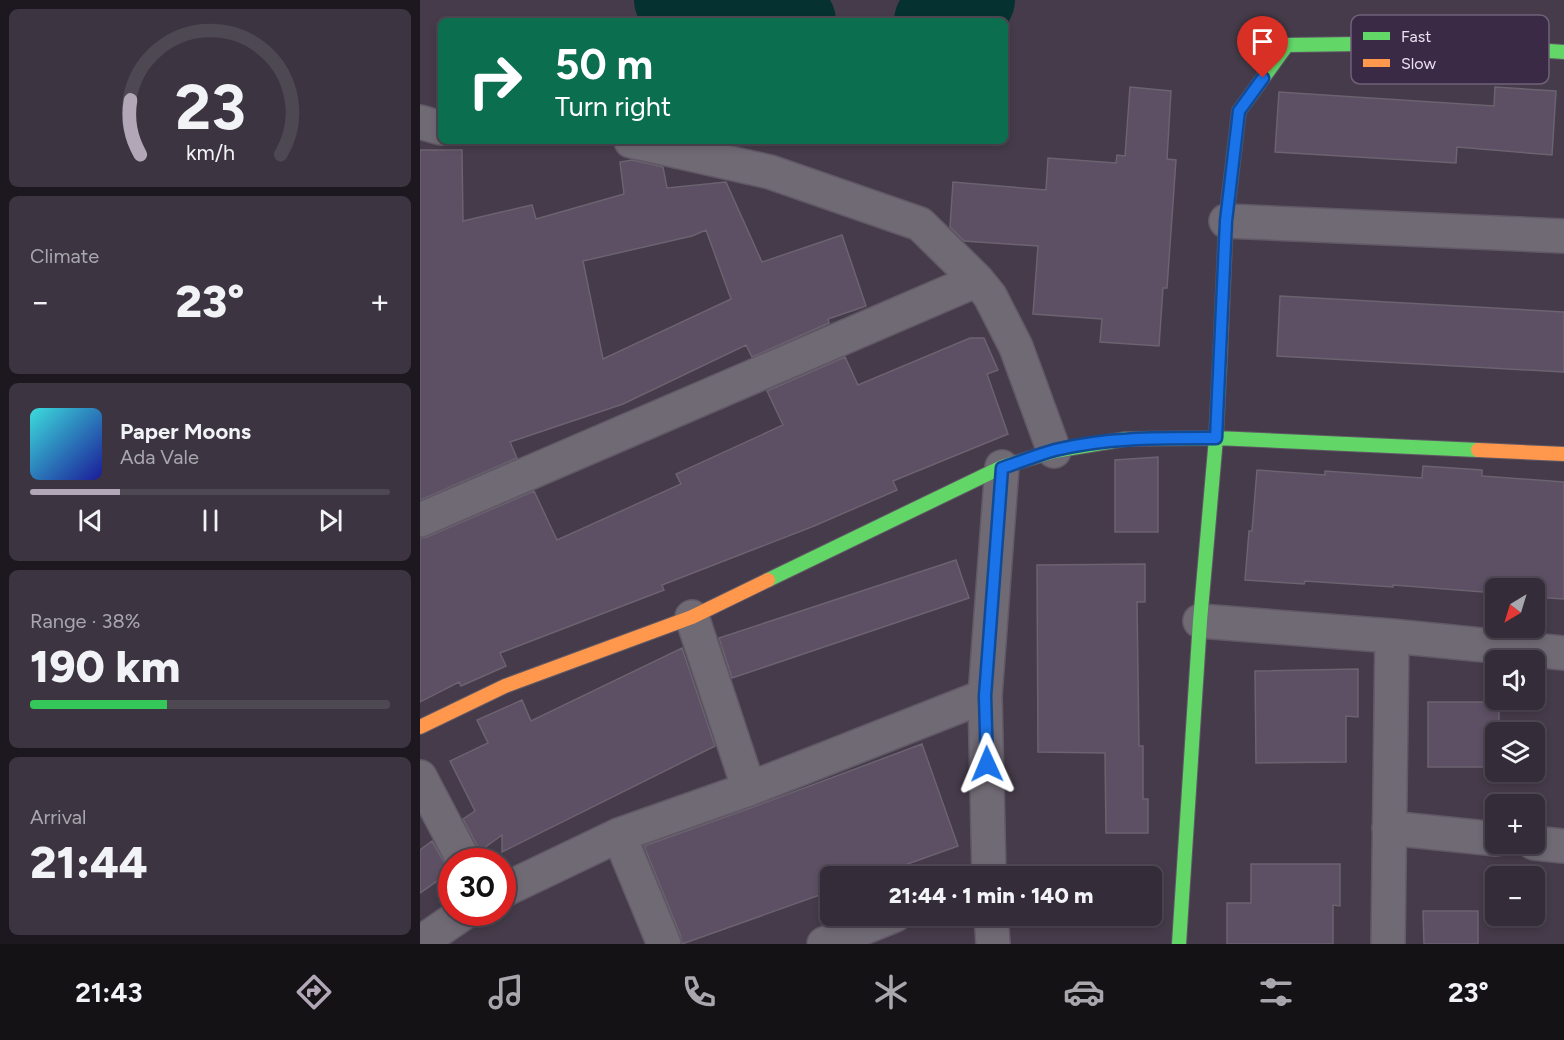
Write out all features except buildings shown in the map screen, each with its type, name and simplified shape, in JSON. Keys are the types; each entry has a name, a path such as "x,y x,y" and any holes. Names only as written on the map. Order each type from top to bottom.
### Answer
{"street":[{"path":"1179,944 1200,621 1216,438 1226,221 1239,111 1287,45 1351,44"},
{"path":"1549,51 1564,52"},
{"path":"420,122 438,127"},
{"path":"644,144 770,172 920,224 977,280 990,296 1016,347 1054,451"},
{"path":"1226,221 1564,236"},
{"path":"420,520 977,280"},
{"path":"420,727 506,686 692,617 1002,468 1054,451 1126,439 1216,438 1564,454"},
{"path":"989,866 985,696 1002,468"},
{"path":"692,617 749,789"},
{"path":"1200,621 1564,652"},
{"path":"1388,944 1392,636"},
{"path":"516,884 619,835 749,789 985,696"},
{"path":"420,777 457,848"},
{"path":"1389,828 1485,838"},
{"path":"619,835 664,944"},
{"path":"1545,844 1564,846"},
{"path":"420,943 445,926"},
{"path":"824,944 868,926"},
{"path":"992,926 993,944"}],"waterway":[{"path":"674,0 779,18"},
{"path":"940,18 975,0"}],"traffic: fast":[{"path":"1258,85 1287,45 1351,44"},
{"path":"1549,51 1564,52"},
{"path":"1179,944 1220,358"},
{"path":"768,580 1002,467 1054,451 1126,439 1216,438 1478,450"}],"traffic: slow":[{"path":"1220,358 1226,221 1239,111 1258,85"},
{"path":"1478,450 1564,454"},
{"path":"420,727 505,686 692,617 768,580"}],"route":[{"path":"987,764 985,696 1002,468 1054,451 1083,445 1126,439 1216,438 1226,221 1239,111 1263,78"}]}
